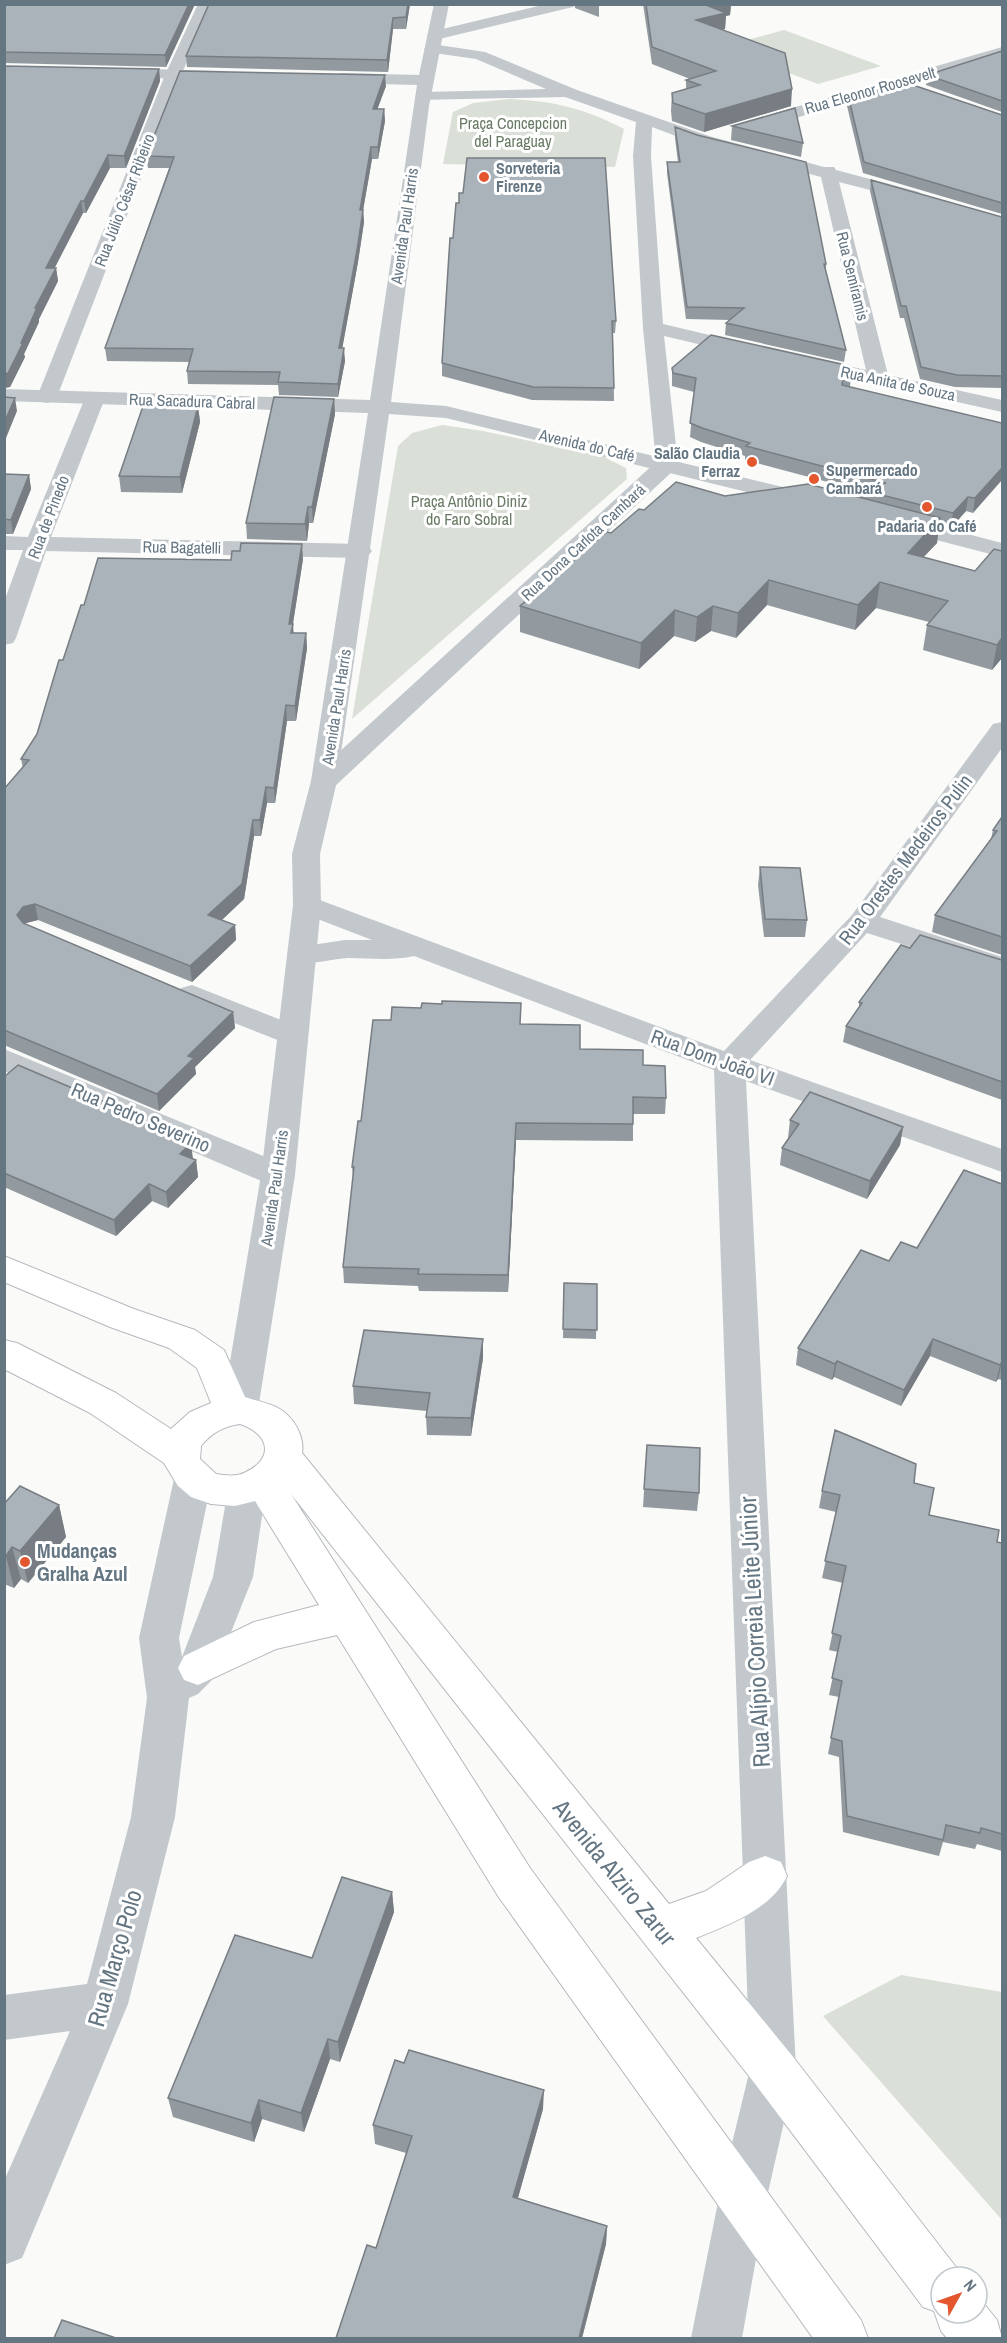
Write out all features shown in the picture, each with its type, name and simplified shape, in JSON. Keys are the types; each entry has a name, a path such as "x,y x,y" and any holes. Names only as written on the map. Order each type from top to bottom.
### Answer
{"main road":[{"path":"4,1268 123,1318 182,1339 211,1360 236,1411"},
{"path":"4,1353 103,1404 187,1467 208,1488 227,1492 265,1476 285,1444 281,1431 270,1420 256,1413 236,1411 217,1413 202,1420 191,1430 184,1442 187,1467"},
{"path":"265,1476 347,1616 514,1881 843,2338"},
{"name":"Avenida Alziro Zarur","path":"265,1476 660,1928 773,2069 929,2273"},
{"path":"183,1683 268,1634 347,1616"},
{"path":"660,1928 688,1920 722,1906 765,1876"},
{"path":"969,2325 979,2338"}],"street":[{"name":"Rua Júlio César Ribeiro","path":"47,396 173,75 206,4"},
{"name":"Avenida Paul Harris","path":"236,1411 278,1175 307,904 306,854 324,781 360,551 424,88 442,4"},
{"path":"433,42 568,4"},
{"path":"433,42 479,55 571,93 703,140 828,171 926,199"},
{"name":"Rua Eleonor Roosevelt","path":"703,140 1002,52"},
{"path":"505,94 519,83 518,77 509,67"},
{"path":"94,72 242,76"},
{"path":"322,78 505,94 571,93"},
{"path":"897,82 928,93"},
{"path":"644,120 642,156 653,328 667,464"},
{"name":"Rua Semíramis","path":"828,171 879,380"},
{"path":"653,328 766,354"},
{"name":"Rua Anita de Souza","path":"789,359 1002,406"},
{"name":"Rua Sacadura Cabral","path":"4,395 379,407"},
{"name":"Rua de Pinedo","path":"4,638 37,544 95,398"},
{"name":"Avenida do Café","path":"379,407 446,412 829,505"},
{"name":"Rua Dona Carlota Cambará","path":"324,781 667,464"},
{"path":"875,517 1002,550"},
{"name":"Rua Bagatelli","path":"4,543 360,551"},
{"name":"Rua Orestes Medeiros Pulin","path":"729,1064 862,921 997,745"},
{"name":"Rua Dom João VI","path":"307,904 729,1064 1002,1161"},
{"path":"862,921 1002,967"},
{"name":"Rua Dom João VI","path":"302,955 345,949 425,949"},
{"path":"165,984 293,1036"},
{"name":"Rua Pedro Severino","path":"4,1059 278,1175"},
{"name":"Rua Alípio Correia Leite Júnior","path":"716,2338 743,2197 773,2069 729,1064"},
{"name":"Rua Março Polo","path":"183,1683 159,1638 187,1467"},
{"name":"Rua Março Polo","path":"4,2240 105,2004 153,1817 183,1683 233,1577 265,1476"},
{"path":"4,2018 105,2004"}],"green space":[{"path":"784,30 881,66 818,84 721,47"},
{"name":"Praça Concepcion del Paraguay","path":"509,99 568,107 624,129 615,167 443,164 453,112 473,103"},
{"name":"Praça Antônio Diniz do Faro Sobral","path":"442,425 483,431 604,457 626,468 627,479 352,719 398,446 412,433"},
{"path":"901,1975 1002,1992 1002,2220 823,2016"}],"building":[{"path":"4,4 189,4 165,55 4,52"},
{"path":"209,4 408,4 406,17 393,18 387,60 186,56"},
{"path":"646,4 707,4 726,13 696,20 785,53 792,89 705,114 673,103 672,93 700,85 686,80 716,71 652,47"},
{"path":"1002,51 1002,101 927,75"},
{"path":"4,66 159,69 124,156 108,155 46,268 56,268 35,308 37,308 21,343 23,343 8,373 4,374"},
{"path":"180,71 385,75 373,109 384,109 378,147 371,147 360,210 363,210 357,250 339,348 344,348 338,384 278,382 280,372 187,371 193,349 105,348 174,157 146,156"},
{"path":"904,82 1002,115 1002,203 864,162 848,95 869,92"},
{"path":"795,108 803,143 732,126"},
{"path":"675,127 697,135 806,162 826,264 824,264 846,350 726,323 744,308 687,307 667,162 680,162"},
{"path":"467,158 605,158 616,321 612,321 614,388 533,387 442,363 450,238 453,238 456,203 459,203 459,193 463,193"},
{"path":"871,180 1002,217 1002,376 957,375 921,367 906,306 901,306"},
{"path":"711,335 850,366 852,372 844,372 842,385 1002,423 1002,468 975,498 968,497 953,513 854,488 886,483 746,446 750,443 690,423 696,378 673,373 672,368"},
{"path":"4,397 15,398 4,423"},
{"path":"274,397 334,399 312,507 308,507 305,524 246,523"},
{"path":"143,406 198,406 180,477 119,476"},
{"path":"4,474 29,475 11,520 4,519"},
{"path":"676,482 725,496 808,484 940,518 908,553 975,571 994,549 1002,551 1002,638 997,645 927,625 948,601 880,582 858,605 769,580 738,613 713,606 697,617 675,610 641,643 520,606 607,532 611,533 639,509 644,510"},
{"path":"241,543 302,544 289,624 293,624 291,633 306,633 295,706 286,705 274,788 266,787 260,820 253,820 242,884 208,915 235,925 190,966 35,904 23,907 17,915 23,923 233,1012 188,1056 194,1058 157,1094 4,1030 4,789 29,760 21,759 37,734 59,660 63,660 81,605 84,605 98,558 231,560 232,551 240,551"},
{"path":"1002,817 1002,937 935,915 997,831 993,830"},
{"path":"760,867 800,868 807,920 765,919"},
{"path":"920,935 1002,960 1002,1082 846,1026 862,1003 859,1002 901,945 910,948"},
{"path":"442,1001 521,1003 520,1024 580,1025 580,1049 643,1050 643,1065 665,1066 666,1098 633,1097 633,1124 516,1123 508,1275 418,1274 419,1269 343,1267 354,1167 352,1167 358,1121 361,1121 373,1020 391,1020 392,1007 421,1008 422,1003 442,1004"},
{"path":"18,1065 136,1115 133,1119 191,1143 180,1154 196,1160 166,1192 149,1184 114,1220 4,1173 4,1077"},
{"path":"810,1092 903,1127 870,1181 782,1148 799,1124 790,1120"},
{"path":"964,1170 1002,1184 1002,1362 1000,1365 933,1339 904,1390 837,1361 835,1364 798,1348 861,1250 889,1261 901,1242 917,1248"},
{"path":"564,1283 597,1284 597,1330 563,1329"},
{"path":"364,1330 483,1339 471,1418 426,1417 430,1393 353,1386"},
{"path":"835,1430 916,1464 914,1483 934,1488 929,1515 999,1530 997,1542 1002,1543 1002,1834 981,1828 980,1833 946,1825 943,1840 847,1816 842,1741 831,1738 842,1681 832,1678 841,1636 832,1633 846,1566 825,1561 840,1495 822,1491"},
{"path":"647,1445 700,1448 699,1493 644,1489"},
{"path":"20,1486 59,1505 20,1551 12,1547 4,1556 4,1504"},
{"path":"342,1877 392,1892 338,2042 328,2039 301,2113 259,2100 251,2123 168,2098 235,1935 312,1958"},
{"path":"409,2050 544,2090 513,2197 607,2226 579,2338 336,2338 367,2245 376,2248 412,2136 373,2125 395,2060 404,2063"},
{"path":"62,2320 116,2338 54,2338"}],"place":[{"name":"Sorveteria Firenze","path":"484,177"},
{"name":"Salão Claudia Ferraz","path":"752,462"},
{"name":"Supermercado Cambará","path":"814,479"},
{"name":"Padaria do Café","path":"927,507"},
{"name":"Mudanças Gralha Azul","path":"25,1562"}]}
